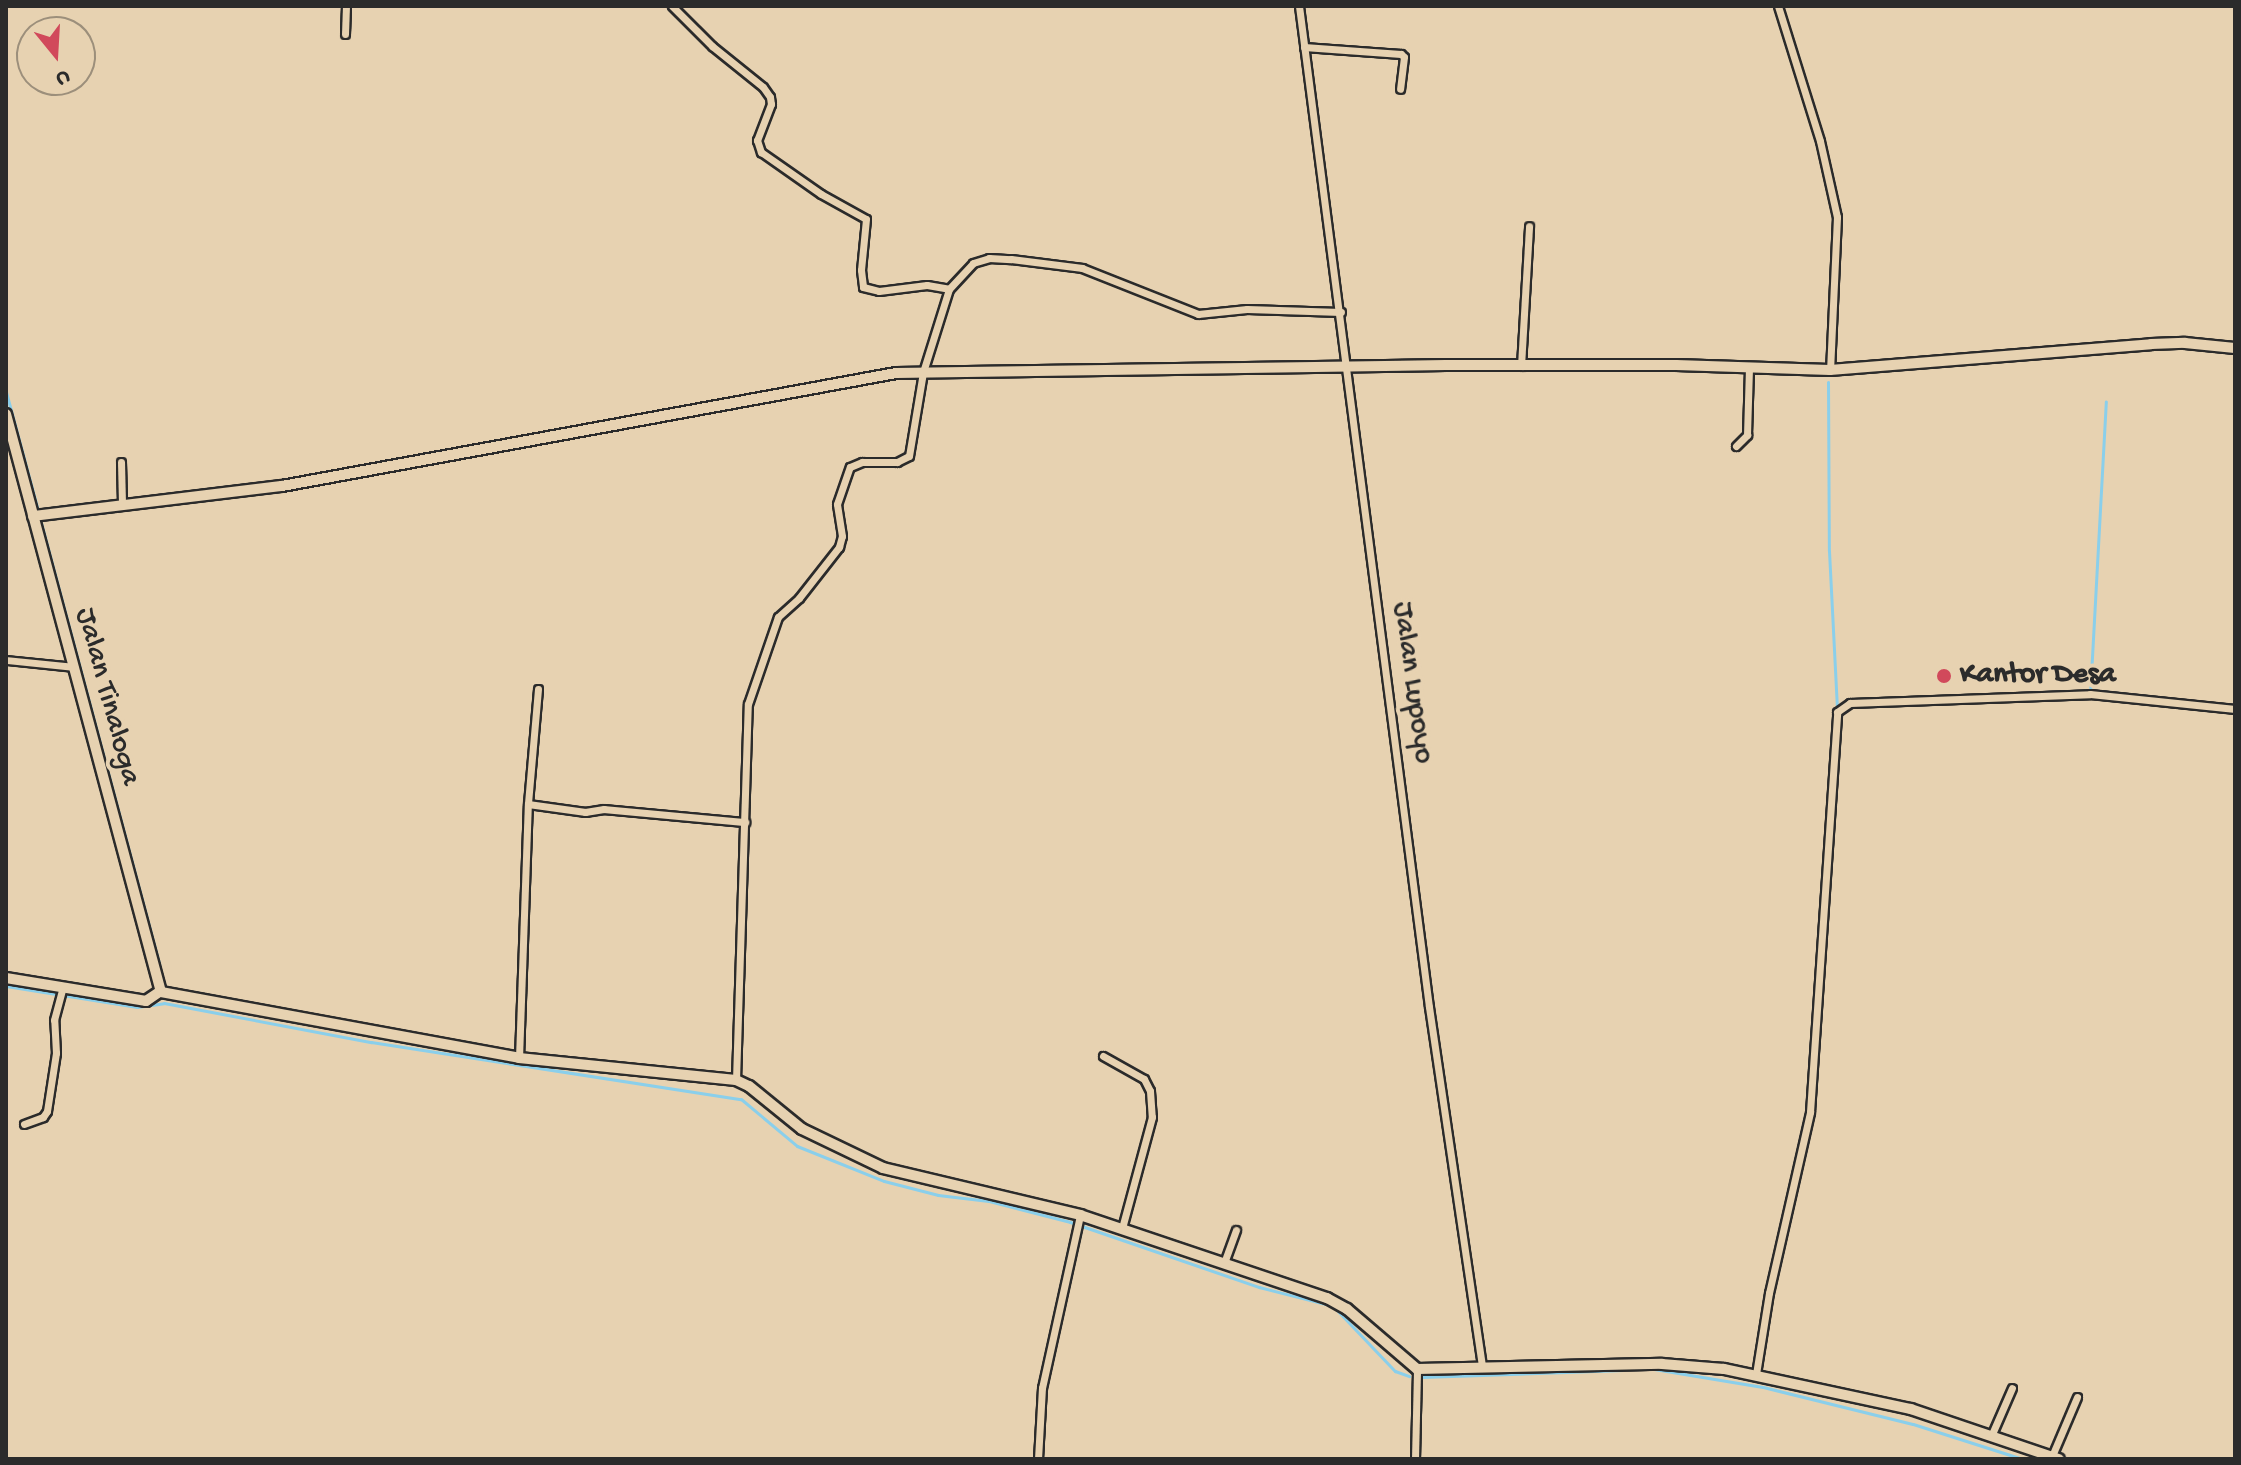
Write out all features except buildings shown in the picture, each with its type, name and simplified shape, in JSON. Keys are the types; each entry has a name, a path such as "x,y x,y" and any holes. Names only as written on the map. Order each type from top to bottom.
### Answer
{"street":[{"path":"345,34 346,6"},
{"path":"672,6 712,46 763,87 770,97 771,104 757,140 761,152 821,194 866,219 861,270 863,287 879,291 927,285 949,289"},
{"name":"Jalan Lupoyo","path":"1299,6 1341,312 1342,365 1475,1366"},
{"path":"1778,6 1820,141 1837,217 1830,370"},
{"path":"1304,47 1401,54 1404,57 1400,89"},
{"path":"1521,366 1529,226"},
{"path":"736,1080 748,704 765,659 772,628 839,547 842,536 837,504 850,467 855,463 897,462 909,456 923,372 949,289 973,263 989,258 1011,259 1082,268 1198,314 1247,309 1341,312"},
{"path":"33,516 282,486 856,379 923,372 1342,365 1830,370 2151,344 2185,343 2235,348"},
{"path":"1736,446 1747,435 1749,367"},
{"name":"Jalan Tinaloga","path":"6,414 161,995"},
{"path":"121,462 122,504"},
{"path":"6,660 74,667"},
{"path":"519,1058 528,804 538,689"},
{"path":"1756,1374 1769,1293 1810,1112 1837,712 1850,703 2090,694 2235,709"},
{"path":"528,804 585,812 604,809 745,822"},
{"path":"6,978 61,992 161,995 519,1058 736,1080 749,1086 802,1129 883,1168 1079,1221 1123,1223 1335,1302 1417,1369 1662,1364 1756,1374 1882,1401 1992,1434 2056,1458 2077,1397"},
{"path":"24,1124 43,1117 47,1111 56,1053 54,1020 61,992"},
{"path":"1103,1056 1144,1079 1150,1091 1153,1116 1123,1223"},
{"path":"1038,1459 1042,1388 1079,1221"},
{"path":"1225,1259 1236,1230"},
{"path":"1415,1459 1417,1369"},
{"path":"1992,1434 2012,1388"}],"waterway":[{"path":"1828,382 1829,551 1837,708"},
{"path":"6,392 38,511"},
{"path":"2090,694 2106,401"},
{"path":"40,519 159,964"},
{"path":"6,986 137,1007 164,1003 371,1042 741,1099 797,1146 884,1181 938,1195 989,1201 1070,1222 1259,1287 1333,1306 1395,1371 1409,1376"},
{"path":"1654,1369 1763,1387 1913,1424 2023,1459"},
{"path":"1422,1377 1623,1370"}],"place":[{"name":"Kantor Desa","path":"1944,676"}]}
